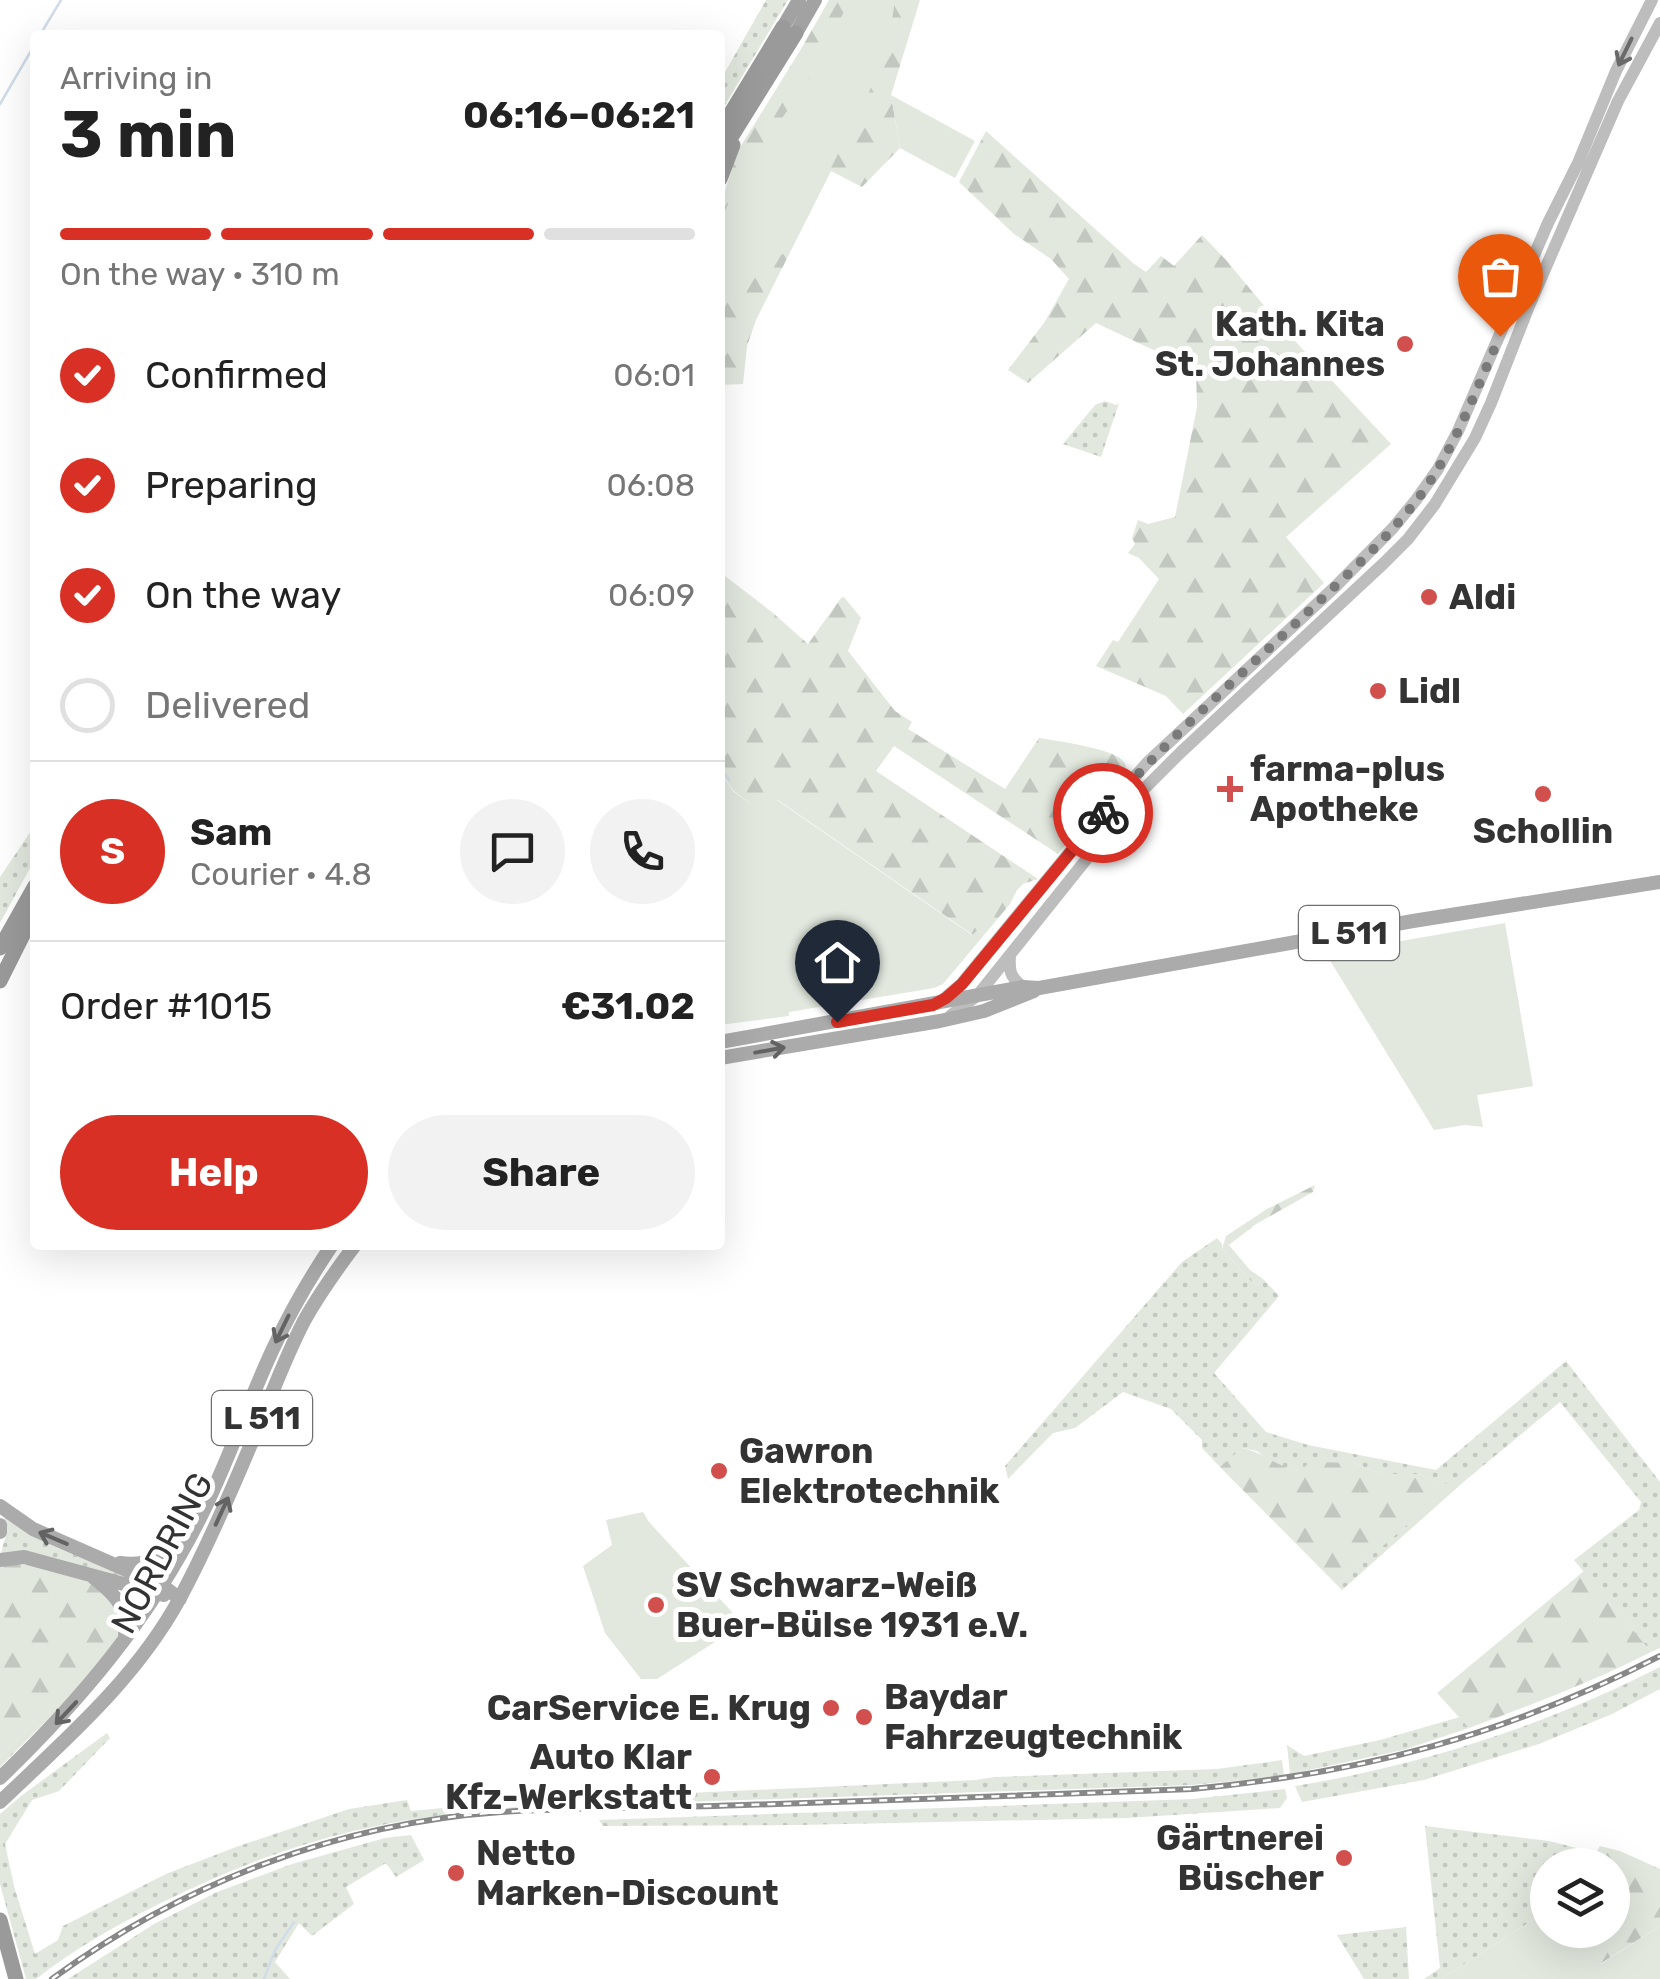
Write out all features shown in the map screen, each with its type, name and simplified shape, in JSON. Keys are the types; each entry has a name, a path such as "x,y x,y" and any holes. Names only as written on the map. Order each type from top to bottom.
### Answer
{"highway":[{"path":"725,148 790,30 799,0"},
{"path":"725,124 815,0"},
{"path":"725,166 738,128"},
{"path":"0,948 30,895"},
{"path":"0,980 30,921"},
{"path":"0,1920 14,1979"},
{"path":"0,1946 14,1979"}],"main road":[{"path":"933,1005 962,984 1096,820 1148,763 1336,586 1393,528 1438,470 1578,164 1616,71 1652,0"},
{"path":"977,996 1137,796 1384,563 1436,504 1475,438 1558,235 1618,101 1660,23"},
{"name":"L 511","path":"725,1041 933,1005 959,1005 977,996 1660,882"},
{"path":"1010,956 1010,972 1015,981 1031,988"},
{"path":"940,1021 959,1005 962,984"},
{"name":"L 511","path":"725,1057 940,1021 984,1011 1031,988"},
{"path":"959,1005 984,1011"},
{"name":"NORDRING","path":"0,1778 73,1705 125,1642 160,1590 200,1518 288,1316 329,1250"},
{"name":"NORDRING","path":"0,1802 115,1690 180,1598 232,1491 288,1354 322,1291 351,1250"},
{"path":"0,1506 33,1529 180,1598"},
{"path":"110,1562 136,1564 157,1559 175,1546 200,1518"},
{"path":"0,1560 24,1557 160,1590"},
{"path":"89,1574 122,1606 125,1642"}],"green space":[{"path":"766,0 788,0 725,105 725,72"},
{"path":"829,0 920,0 891,95 900,148 862,187 831,171 756,320 747,346 743,384 725,385 725,191 736,154"},
{"path":"850,0 895,0 891,28 870,90 791,248 747,280 725,303 725,211 745,171 810,78"},
{"path":"891,95 975,141 955,178 900,148"},
{"path":"986,131 1146,272 1161,256 1174,266 1202,235 1391,444 1286,537 1324,583 1183,714 1166,696 1096,666 1113,640 1118,642 1159,579 1139,558 1128,553 1135,544 1132,538 1138,520 1148,524 1175,517 1197,407 1196,370 1096,323 1028,383 1008,370 1044,323 1069,279 1051,259 1014,234 959,182"},
{"path":"1105,401 1119,403 1101,457 1063,444 1095,405"},
{"path":"725,576 808,644 844,597 861,618 848,651 895,711 912,722 908,729 1005,789 1039,738 1109,753 1126,766 1123,777 1058,854 894,746 876,771 1038,879 1017,890 984,935 978,930 973,935 778,800 764,814 734,791 725,779"},
{"path":"725,779 734,792 764,813 777,800 972,935 978,930 984,935 943,984 934,988 789,1012 789,1016 725,1024"},
{"path":"30,832 30,868 0,923 0,877"},
{"path":"1505,923 1533,1086 1477,1095 1483,1127 1465,1125 1434,1130 1326,954"},
{"path":"1315,1185 1313,1192 1256,1224 1229,1245 1263,1279 1258,1285 1251,1281 1222,1249 1226,1236 1267,1209"},
{"path":"1217,1238 1251,1281 1258,1285 1263,1279 1279,1296 1214,1373 1266,1432 1308,1445 1436,1470 1566,1361 1660,1482 1660,1648 1651,1652 1574,1560 1639,1510 1641,1502 1560,1402 1342,1590 1337,1585 1452,1486 1418,1474 1382,1474 1354,1463 1289,1469 1257,1451 1243,1448 1220,1467 1202,1448 1202,1440 1171,1409 1123,1392 1075,1428 1053,1433 1008,1479 1005,1466 1182,1262"},
{"path":"1242,1448 1293,1469 1301,1470 1310,1462 1354,1463 1382,1474 1418,1474 1453,1486 1337,1585 1220,1467"},
{"path":"643,1512 743,1624 657,1679 641,1679 605,1633 583,1566 612,1545 606,1520"},
{"path":"4,1517 148,1582 0,1556 6,1535"},
{"path":"7,1563 66,1573 106,1592 118,1602 121,1635 73,1694 0,1767 0,1566"},
{"path":"1584,1571 1651,1652 1469,1728 1437,1693"},
{"path":"1660,1667 1660,1689 1539,1744 1424,1780 1302,1802 1295,1786 1390,1767 1482,1741 1572,1708"},
{"path":"1460,1717 1469,1728 1403,1750 1290,1774 1287,1745 1304,1756"},
{"path":"107,1733 110,1738 59,1791 32,1800 5,1844 35,1954 58,1940 63,1926 166,1874 349,1809 407,1800 411,1811 473,1807 462,1813 344,1833 270,1856 128,1920 36,1979 26,1979 0,1884 0,1814"},
{"path":"1282,1760 1284,1776 1192,1785 507,1808 644,1795 1217,1769"},
{"path":"1285,1789 1287,1798 1280,1808 1127,1818 603,1826 599,1820 1192,1799"},
{"path":"1425,1826 1576,1848 1530,1848 1530,1922 1441,1979 1424,1979 1440,1968"},
{"path":"411,1835 424,1860 396,1877 386,1863 346,1887 354,1904 312,1936 299,1923 275,1962 290,1979 68,1979 154,1924 217,1892 292,1864 385,1838"},
{"path":"1630,1856 1660,1869 1660,1926 1630,1945"},
{"path":"1530,1922 1530,1948 1592,1948 1601,1964 1660,1926 1660,1979 1441,1979"},
{"path":"1406,1927 1409,1979 1364,1979 1337,1935"},
{"path":"1591,1948 1625,1948 1600,1964"}],"waterway":[{"path":"43,30 61,0"},
{"path":"0,104 30,53"},
{"path":"725,774 729,780"},
{"path":"264,1979 275,1950 294,1922"}],"railway":[{"path":"52,1979 102,1945 209,1887 322,1844 381,1829 501,1812 1192,1789 1255,1782 1375,1761 1490,1729 1603,1684 1660,1656"}],"way so far":[{"path":"1103,813 1148,763 1393,528 1438,470 1500,336"}],"place":[{"name":"Kath. Kita St. Johannes","path":"1405,344"},
{"name":"Aldi","path":"1429,597"},
{"name":"Lidl","path":"1378,691"},
{"name":"farma-plus Apotheke","path":"1230,789"},
{"name":"Schollin","path":"1543,794"},
{"name":"Gawron Elektrotechnik","path":"719,1471"},
{"name":"SV Schwarz-Weiß Buer-Bülse 1931 e.V.","path":"656,1605"},
{"name":"CarService E. Krug","path":"831,1708"},
{"name":"Baydar Fahrzeugtechnik","path":"864,1717"},
{"name":"Auto Klar Kfz-Werkstatt","path":"712,1777"},
{"name":"Gärtnerei Büscher","path":"1344,1858"},
{"name":"Netto Marken-Discount","path":"456,1873"}],"route":[{"path":"837,1022 933,1005 946,998 962,984 1103,813"}]}
